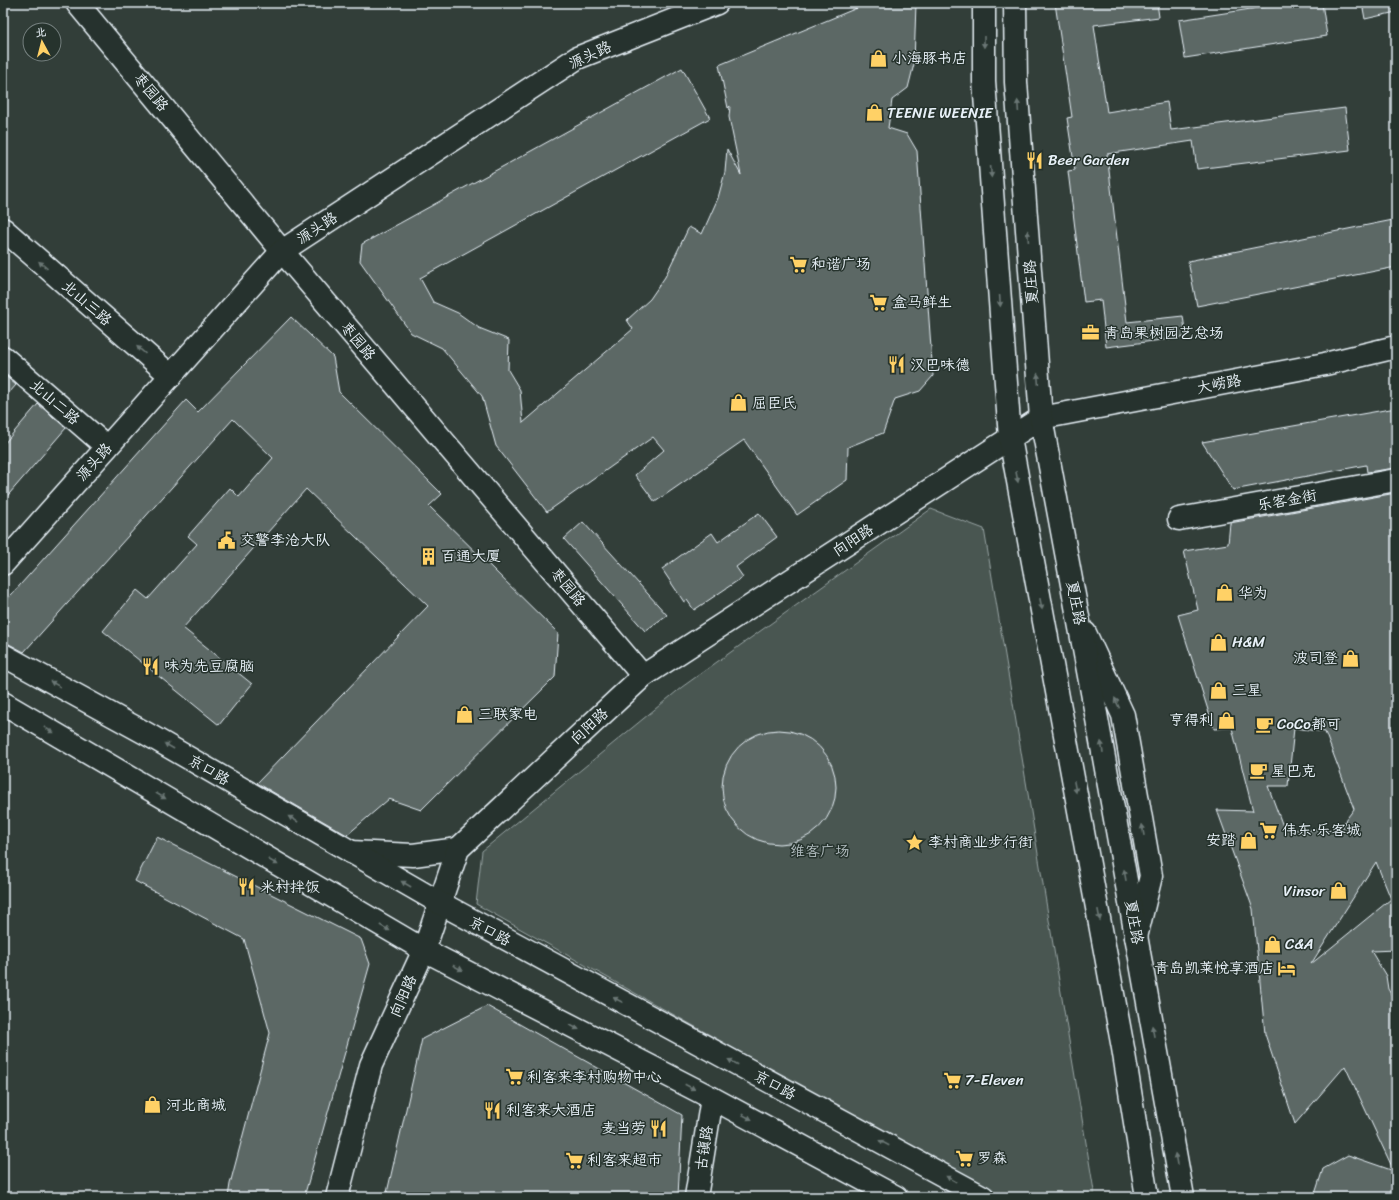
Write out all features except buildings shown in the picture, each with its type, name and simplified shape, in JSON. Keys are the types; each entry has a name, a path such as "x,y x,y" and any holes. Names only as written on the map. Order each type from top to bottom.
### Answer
{"main road":[{"name":"枣园路","path":"77,3 282,251 643,676"},
{"name":"源头路","path":"3,564 282,251 578,58 717,3"},
{"path":"984,3 984,81 1010,438 1123,1048 1147,1197"},
{"name":"夏庄路","path":"1015,3 1016,82 1041,418 1079,619 1183,1197"},
{"name":"北山三路","path":"3,230 171,376"},
{"name":"大崂路","path":"1041,418 1325,364 1396,347"},
{"name":"北山二路","path":"3,357 108,447"},
{"name":"向阳路","path":"337,1197 372,1065 424,950 458,849 643,676 1041,418"},
{"name":"乐客金街","path":"1179,519 1396,480"},
{"name":"京口路","path":"3,655 147,734 440,903 983,1197"},
{"path":"3,704 424,950 712,1098 896,1197"},
{"path":"351,852 413,855 458,849"},
{"name":"古镇路","path":"696,1197 712,1098"},
{"path":"1136,1197 1141,1160"}],"green space":[{"name":"维客广场","path":"931,509 984,529 1095,1197 999,1197 476,904 482,851 682,687"}],"place":[{"name":"小海豚书店","path":"879,58"},
{"name":"TEENIE WEENIE","path":"874,113"},
{"name":"Beer Garden","path":"1035,160"},
{"name":"和谐广场","path":"798,264"},
{"name":"盒马鲜生","path":"879,302"},
{"name":"青岛果树园艺总场","path":"1091,333"},
{"name":"汉巴味德","path":"897,365"},
{"name":"屈臣氏","path":"739,403"},
{"name":"交警李沧大队","path":"227,540"},
{"name":"百通大厦","path":"428,556"},
{"name":"华为","path":"1225,593"},
{"name":"H&M","path":"1219,642"},
{"name":"波司登","path":"1351,658"},
{"name":"味为先豆腐脑","path":"151,666"},
{"name":"三星","path":"1219,690"},
{"name":"三联家电","path":"465,714"},
{"name":"亨得利","path":"1227,720"},
{"name":"CoCo都可","path":"1264,724"},
{"name":"星巴克","path":"1258,771"},
{"name":"伟东·乐客城","path":"1269,830"},
{"name":"安踏","path":"1249,840"},
{"name":"李村商业步行街","path":"915,842"},
{"name":"米村拌饭","path":"247,887"},
{"name":"Vinsor","path":"1338,891"},
{"name":"C&A","path":"1272,944"},
{"name":"青岛凯莱悦享酒店","path":"1287,968"},
{"name":"利客来李村购物中心","path":"514,1077"},
{"name":"7-Eleven","path":"952,1080"},
{"name":"河北商城","path":"153,1105"},
{"name":"利客来大酒店","path":"493,1110"},
{"name":"麦当劳","path":"659,1128"},
{"name":"罗森","path":"964,1158"},
{"name":"利客来超市","path":"574,1160"}]}
